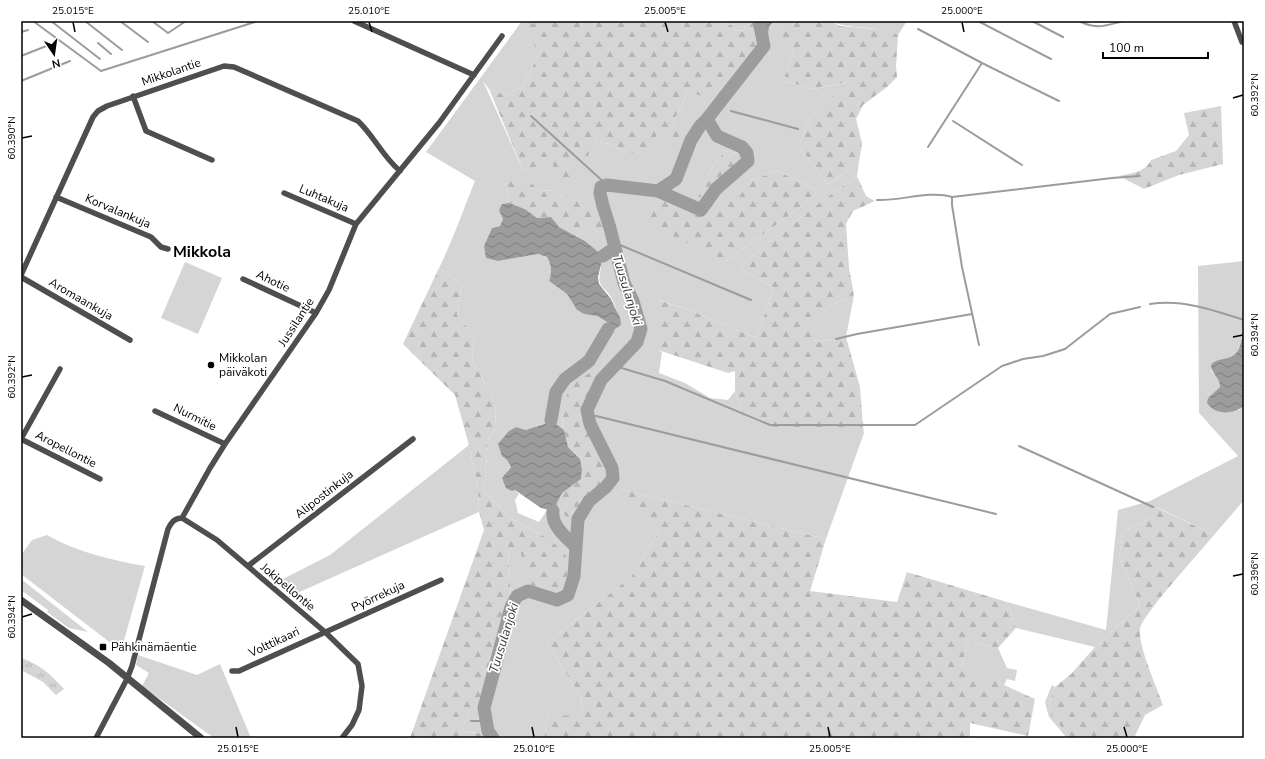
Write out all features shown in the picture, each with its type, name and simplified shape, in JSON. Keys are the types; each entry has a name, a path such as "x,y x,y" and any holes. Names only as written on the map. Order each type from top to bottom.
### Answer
{"street":[{"path":"354,21 474,75"},
{"path":"1234,21 1242,42"},
{"name":"Jussilantie","path":"127,678 132,666 168,529 171,523 177,518 182,518 225,444 316,313 329,290 356,224 439,122 502,36"},
{"name":"Mikkolantie","path":"21,276 93,117 98,111 133,96 224,66 229,65 358,121 392,164 400,170"},
{"path":"133,96 146,131 212,160"},
{"name":"Luhtakuja","path":"284,193 356,224"},
{"name":"Korvalankuja","path":"56,197 151,237 161,246 168,249"},
{"name":"Aromaankuja","path":"21,276 130,340"},
{"name":"Ahotie","path":"243,279 316,313"},
{"path":"21,439 60,368"},
{"name":"Nurmitie","path":"155,410 225,444"},
{"name":"Aropellontie","path":"21,439 100,479"},
{"name":"Alipostinkuja","path":"248,566 413,439"},
{"name":"Jokipellontie","path":"182,518 216,540 248,566 325,632 358,664 362,686 359,710 352,726 342,738"},
{"name":"Pyörrekuja","path":"325,632 440,580"},
{"path":"21,600 81,642 201,738"},
{"name":"Volttikaari","path":"232,671 239,671 317,634 325,632"},
{"path":"96,738 127,678"}],"green space":[{"path":"522,21 558,21 523,86 506,95 489,89 483,81 523,170 569,156 594,141 609,144 625,152 658,131 675,145 672,124 688,92 760,21 795,21 793,27 794,50 783,81 814,89 849,82 811,116 799,146 828,185 859,162 857,176 819,203 739,267 774,288 756,338 694,312 659,300 658,350 662,352 659,373 685,383 710,398 728,400 735,391 742,415 773,427 863,427 864,433 826,539 619,489 617,496 658,533 631,577 547,643 581,697 583,716 548,716 544,738 490,738 486,733 462,732 469,710 479,712 511,595 508,550 546,537 513,520 484,491 488,440 496,428 495,403 472,359 474,336 457,315 462,284 439,268 475,181 426,152","holes":["725,151 745,154 739,175 716,197 739,198 750,181 777,171 817,191 805,204 726,261 694,206 712,168","505,181 537,191 553,190 555,196 575,197 608,242 595,229 576,236 585,241 601,268 600,283 612,299 620,317 607,322 597,316 584,314 577,310 567,294 549,281 551,269 548,258 538,254 498,261 487,258 484,246 492,228 500,226 503,219 502,204 509,203","596,381 583,414 611,472 608,482 581,500 579,508 568,518 555,507 553,511 547,510 539,522 518,513 515,500 519,494 515,490 507,471 511,467 507,460 516,427 526,430 542,425 551,420 564,430 562,415"]},
{"path":"558,21 710,21 732,25 735,31 745,30 750,21 760,21 765,46 722,102 688,92 672,124 681,133 675,146 658,132 649,155 625,152 609,144 594,141 588,156 569,157 575,179 560,179 552,164 523,170 489,89 506,95 523,86 538,56 528,24"},
{"path":"710,21 750,21 745,30 735,31 732,25"},
{"path":"795,21 829,21 840,26 889,30 898,35 896,66 897,77 887,87 863,105 856,119 862,143 859,162 828,185 799,146 811,116 848,82 814,89 783,81 794,50 777,31 793,27"},
{"path":"829,21 907,21 898,35 882,30 847,26"},
{"path":"1221,106 1223,164 1179,175 1144,189 1119,176 1141,170 1145,168 1151,160 1176,151 1189,135 1184,113"},
{"path":"725,151 745,154 739,175 717,197 739,197 750,181 777,171 817,191 805,204 726,261 658,229 646,218 652,199 662,191 694,205 712,168"},
{"path":"514,176 523,186 533,184 537,191 553,190 555,196 575,197 584,209 588,203 599,198 608,243 595,229 576,236 559,227 551,217 537,218 525,209 509,203 505,181"},
{"path":"857,176 866,196 875,201 853,211 846,224 849,268 854,295 827,307 809,333 816,342 846,337 860,387 863,427 773,427 742,415 735,391 735,371 728,373 658,350 658,300 694,312 756,338 774,288 739,267 819,203"},
{"path":"1244,261 1245,295 1241,345 1237,352 1232,356 1215,361 1211,371 1216,376 1220,387 1208,398 1239,410 1244,406 1244,500 1214,535 1157,507 1151,518 1123,532 1119,557 1140,605 1095,647 1016,628 1007,602 1106,630 1118,510 1150,501 1238,456 1199,413 1198,266"},
{"path":"185,262 222,278 198,334 161,318"},
{"path":"439,268 462,284 457,315 474,336 472,359 495,403 496,428 488,440 484,491 513,520 546,537 564,552 571,567 567,590 563,593 548,594 527,586 520,548 508,551 511,595 479,713 469,710 462,732 486,733 490,738 410,738 484,530 479,512 478,489 469,445 455,395 403,344"},
{"path":"854,295 846,337 816,342 808,333 827,307"},
{"path":"595,369 602,375 596,381 583,414 611,472 610,478 608,482 581,500 579,508 568,518 555,507 562,493 581,479 582,469 580,459 568,447 562,415 569,387"},
{"path":"469,445 478,489 479,512 295,594 279,581 330,555"},
{"path":"619,489 826,539 810,591 897,602 907,572 1007,602 1016,628 998,648 967,641 963,665 976,680 998,680 1004,685 1035,699 1028,736 970,723 970,738 544,738 548,716 583,715 581,697 547,643 631,577 658,533 617,496"},
{"path":"1156,507 1214,535 1161,597 1143,622 1140,629 1140,636 1145,656 1163,705 1145,715 1134,738 1071,738 1051,715 1049,704 1055,687 1071,674 1095,647 1140,605 1119,557 1123,532 1151,518"},
{"path":"47,535 58,541 94,555 145,566 121,651 21,574 21,555 32,540"},
{"path":"21,579 88,632 69,628 47,612 48,610 21,590"},
{"path":"967,641 998,648 1007,668 1017,670 1015,681 1007,679 1004,685 998,680 975,680 963,665"},
{"path":"138,655 197,675 220,664 251,738 214,738 142,686 149,673 136,665"},
{"path":"21,658 45,670 64,689 56,695 43,682 21,670"},
{"path":"1052,685 1055,687 1049,704 1051,714 1071,738 1067,738 1049,717 1045,702"}],"water":[{"path":"755,21 763,21 764,25 768,21 773,21 769,27 766,48 758,47"},
{"path":"509,203 525,209 537,218 551,217 559,227 585,241 603,256 598,277 599,284 611,299 620,317 621,325 615,329 608,329 607,322 597,316 584,314 577,310 567,294 549,281 551,269 547,257 538,254 498,261 486,258 484,246 492,228 500,226 503,219 499,210 502,204"},
{"path":"1244,333 1244,406 1235,411 1220,412 1215,410 1207,403 1208,398 1220,387 1219,381 1212,371 1211,365 1217,361 1234,355 1239,348"},
{"path":"551,420 564,430 568,447 580,459 582,469 581,479 562,493 553,511 541,508 515,490 512,491 506,488 502,478 511,467 507,460 502,456 498,444 509,431 516,427 526,430 542,425"}],"waterway":[{"path":"33,21 101,71 258,21"},
{"path":"51,21 100,59"},
{"path":"85,21 122,50"},
{"path":"120,21 148,42"},
{"path":"152,21 168,33 186,21"},
{"name":"Tuusulanjoki","path":"493,738 488,731 484,708 511,607 517,596 528,591 557,600 568,595 574,576 578,519 589,501 606,487 613,478 612,468 590,424 587,410 601,380 637,342 641,329 633,301 624,283 603,206 600,193 601,187 607,185 658,191 676,179 691,140 700,126 764,46 759,21"},
{"path":"978,21 1051,59"},
{"path":"1032,21 1063,37"},
{"path":"1081,22 1098,26 1124,21"},
{"path":"918,29 1059,101"},
{"path":"21,32 28,30"},
{"path":"98,43 111,54"},
{"path":"21,56 49,45"},
{"path":"21,81 70,61"},
{"path":"928,147 982,63"},
{"path":"731,111 798,129"},
{"path":"531,116 607,185"},
{"name":"Tuusulanjoki","path":"658,191 701,210 716,189 748,161 747,153 742,147 717,136 707,119"},
{"path":"953,121 1022,165"},
{"path":"979,345 962,267 952,197 1139,176"},
{"path":"877,200 925,195 943,195 952,197"},
{"path":"613,242 751,300"},
{"path":"603,256 615,248"},
{"path":"1150,304 1174,303 1198,306 1244,320"},
{"path":"615,366 665,381 770,425 915,425 1002,366 1023,359 1043,356 1065,349 1110,314 1140,307"},
{"path":"836,339 972,314"},
{"path":"551,420 556,392 565,379 589,361 608,329"},
{"path":"588,414 996,514"},
{"path":"1019,446 1153,507"},
{"path":"553,511 554,522 576,547"},
{"path":"471,721 486,721"}],"place":[{"name":"Mikkolan päiväkoti","path":"211,365"},
{"name":"Pähkinämäentie","path":"103,647"}],"district":[{"name":"Mikkola","path":"202,252"}]}
